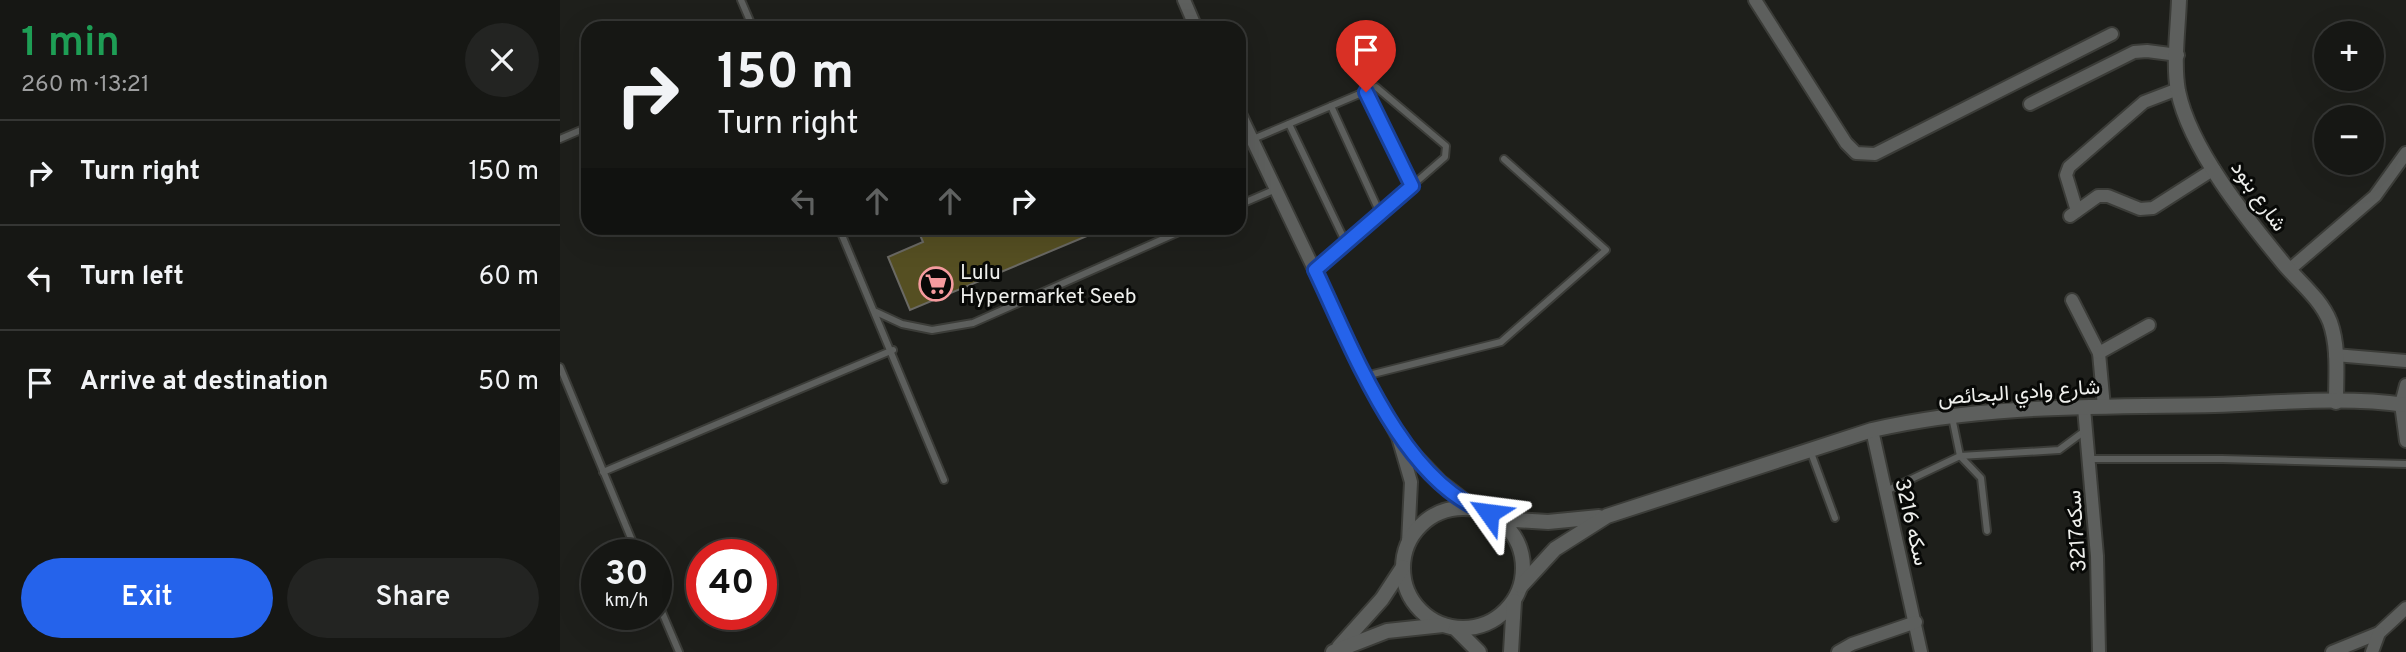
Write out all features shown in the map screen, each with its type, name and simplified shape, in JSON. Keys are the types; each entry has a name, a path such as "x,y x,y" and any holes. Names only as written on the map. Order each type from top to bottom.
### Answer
{"street":[{"path":"1184,0 1193,21"},
{"path":"1755,0 1846,143 1856,153 1875,153 2112,34"},
{"name":"شارع بنود","path":"2179,0 2178,89 2192,129 2214,169 2289,270 2320,304 2329,320 2335,355 2336,402"},
{"path":"2030,104 2134,52 2178,55"},
{"path":"2178,89 2144,102 2069,167 2066,175 2073,214 2098,196 2108,196 2128,206 2153,208 2165,203 2214,169"},
{"path":"1246,126 1365,376 1398,437 1410,482 1408,543 1403,567 1382,599 1334,651"},
{"path":"2289,270 2375,196 2406,153"},
{"path":"2072,300 2099,353 2104,407"},
{"path":"2099,353 2149,325"},
{"path":"2335,355 2406,361"},
{"path":"2406,385 2403,404 2406,441"},
{"name":"شارع وادي البحائص","path":"1607,516 1872,430 1951,416 1987,411 2104,407 2336,402 2403,404"},
{"name":"سكه3217","path":"2084,408 2098,567 2099,652"},
{"name":"سكه 3216","path":"1872,430 1921,652"},
{"path":"1398,437 1440,481 1478,510 1499,519 1548,522 1607,516"},
{"path":"1408,543 1415,531 1437,513 1457,508 1478,510"},
{"path":"1334,651 1387,631 1489,623 1555,549 1607,516"},
{"path":"1499,519 1518,542 1522,556 1511,652"},
{"path":"1403,567 1408,592 1414,603 1433,620 1449,626 1479,652"},
{"path":"2332,652 2379,633 2406,608"},
{"path":"1838,652 1852,643 1916,622"},
{"path":"2372,652 2379,633"}],"lane":[{"path":"741,0 750,21"},
{"path":"1253,139 1376,87 1447,146 1445,157 1315,270"},
{"path":"1366,92 1412,186"},
{"path":"1331,106 1380,213"},
{"path":"1289,124 1346,243"},
{"path":"560,139 581,130"},
{"path":"1365,376 1501,342 1606,250 1504,159"},
{"path":"1246,202 1277,188"},
{"path":"842,235 893,350 944,480"},
{"path":"876,312 902,324 932,330 973,323 1172,235"},
{"path":"603,472 893,350"},
{"path":"560,368 631,539"},
{"path":"1951,416 1960,456 1981,478 1987,531"},
{"path":"1886,491 1960,456 2059,450 2086,429"},
{"path":"1810,450 1835,518"},
{"path":"2090,459 2406,464"},
{"path":"670,630 679,652"}],"building":[{"name":"Lulu Hypermarket Seeb","path":"920,235 1089,235 910,310 888,257 923,242"}],"place":[{"name":"Lulu Hypermarket Seeb","path":"936,284"}],"route":[{"path":"1366,92 1412,186 1315,270 1365,376 1398,437 1440,481 1478,510 1489,513"}]}
